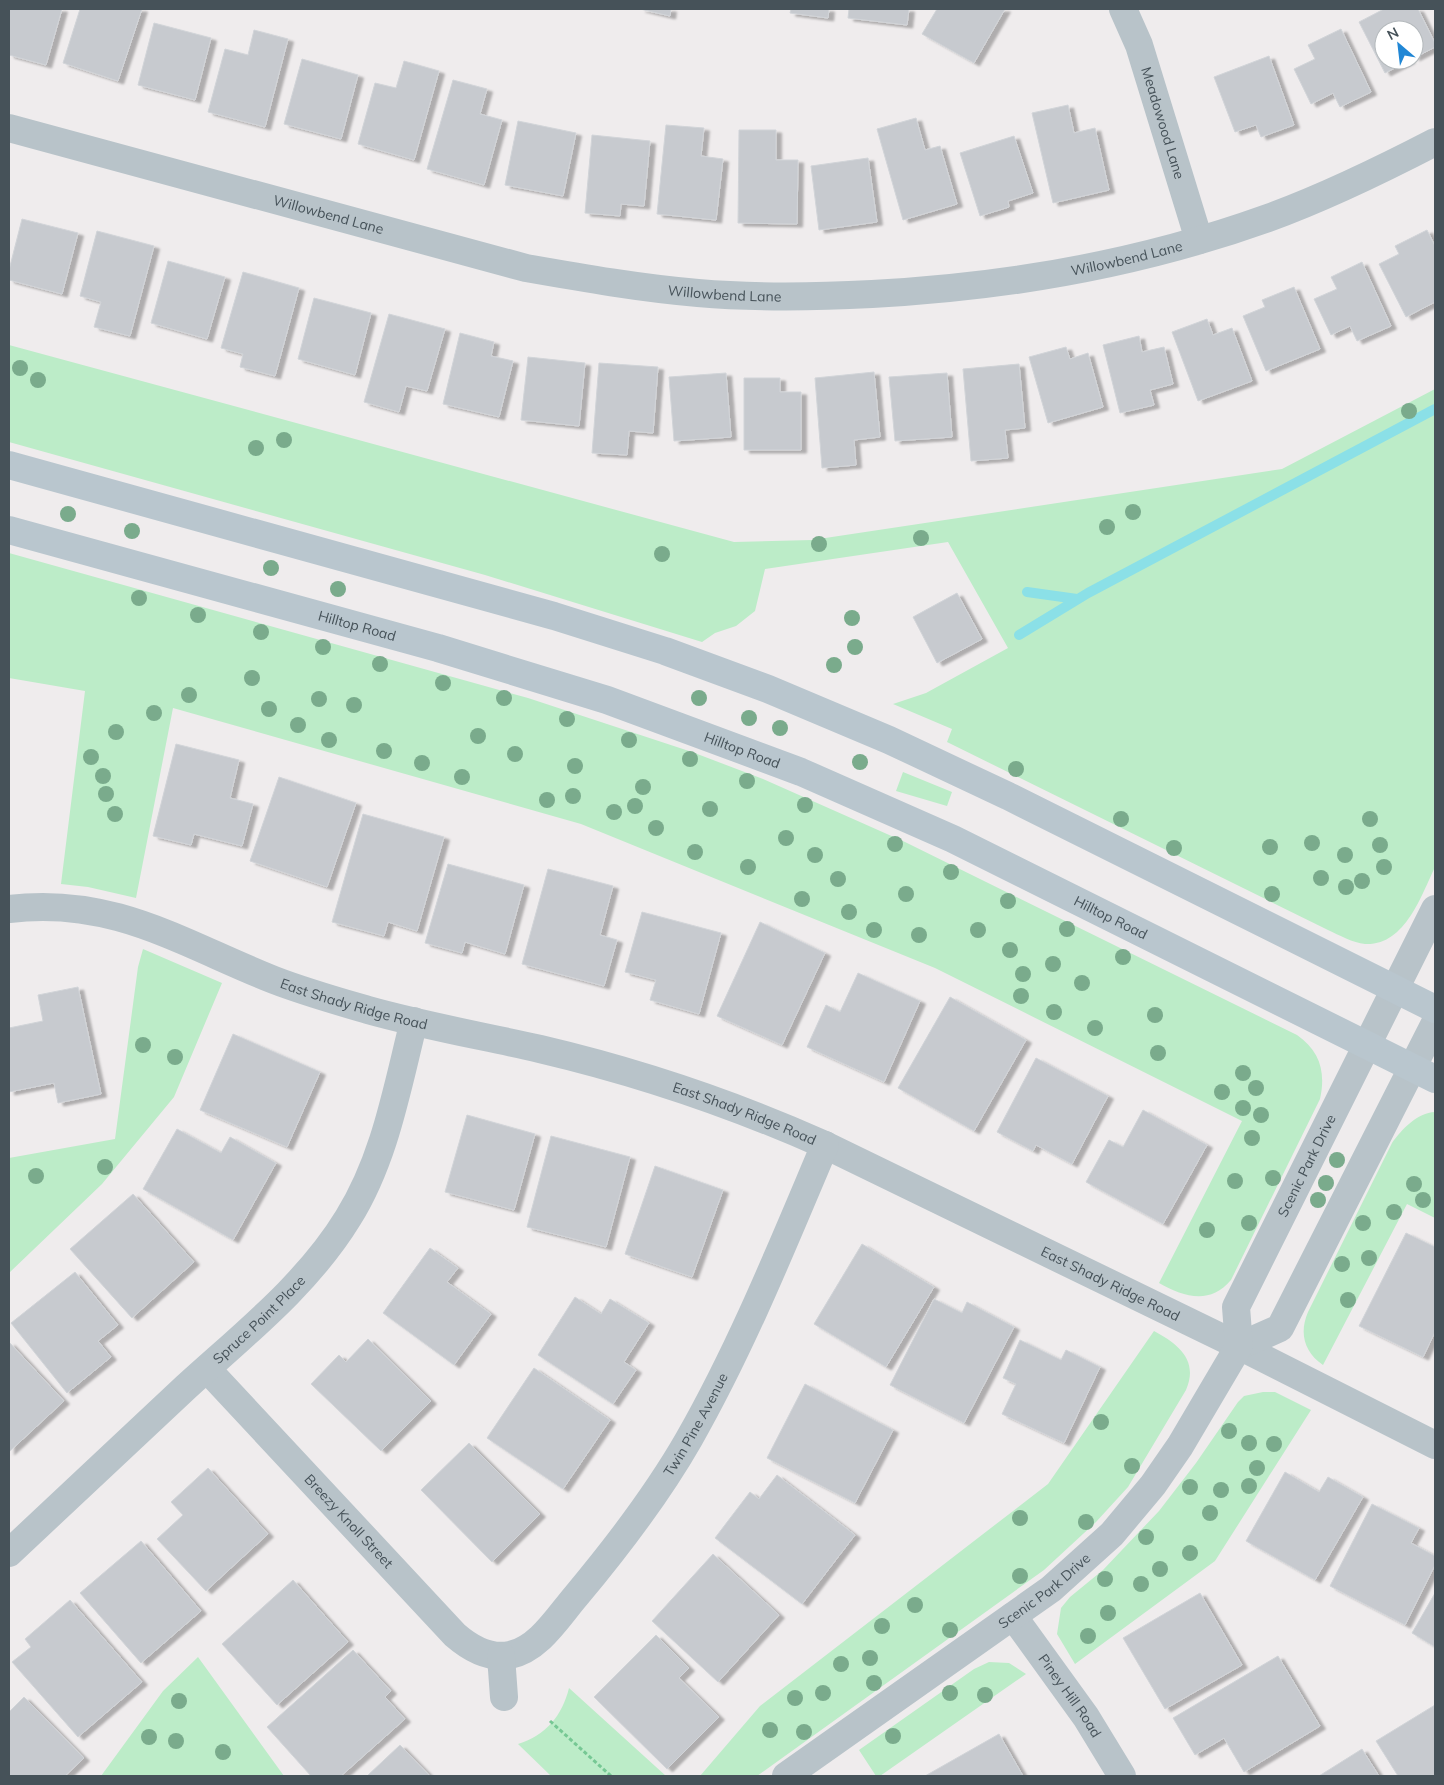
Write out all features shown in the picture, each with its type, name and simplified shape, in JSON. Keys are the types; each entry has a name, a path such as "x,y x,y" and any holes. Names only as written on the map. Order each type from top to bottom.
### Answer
{"main road":[{"path":"9,465 554,616 665,651 768,689 889,740 1008,796 1435,1009"},
{"name":"Hilltop Road","path":"9,530 531,675 713,738 801,772 944,834 1424,1073"}],"street":[{"name":"Meadowood Lane","path":"1122,9 1139,45 1199,240"},
{"name":"Willowbend Lane","path":"9,128 517,266 580,278 698,293 827,297 976,286 1096,267 1199,240 1303,204 1435,142"},
{"name":"East Shady Ridge Road","path":"9,908 87,909 122,917 166,933 300,989 414,1021 540,1049 661,1082 763,1117 825,1145 1239,1346 1435,1446"},
{"name":"Scenic Park Drive","path":"786,1776 1013,1616 1074,1570 1128,1516 1180,1446 1239,1346 1236,1307 1435,909"},
{"name":"Spruce Point Place","path":"9,1553 207,1369 310,1270 349,1217 383,1141 414,1021"},
{"path":"1239,1346 1280,1328 1424,1073 1435,1023"},
{"name":"Twin Pine Avenue","path":"501,1656 523,1650 544,1634 627,1532 672,1467 734,1354 825,1145"},
{"name":"Breezy Knoll Street","path":"207,1369 455,1635 475,1649 501,1656"},
{"name":"Piney Hill Road","path":"1013,1616 1086,1717 1122,1776"},
{"path":"501,1656 504,1697"}],"path":[{"path":"550,1721 611,1776"}],"green space":[{"path":"9,345 734,542 812,540 1282,469 1435,389 1435,867 1417,905 1401,928 1391,937 1379,942 1360,943 1328,930 947,742 952,729 893,704 926,693 1008,648 948,542 765,569 755,611 736,626 715,633 702,642 485,575 9,442"},
{"path":"9,553 528,698 692,752 763,779 905,842 1297,1035 1311,1048 1319,1063 1322,1080 1320,1099 1231,1280 1223,1288 1206,1296 1187,1295 1159,1283 1242,1121 935,968 581,824 173,708 136,898 88,887 61,884 85,691 9,678"},
{"path":"903,772 952,792 947,806 896,791"},
{"path":"143,949 222,983 174,1097 102,1184 9,1273 9,1158 115,1139 138,967"},
{"path":"1435,1112 1435,1218 1407,1204 1323,1365 1311,1354 1305,1342 1304,1327 1308,1312 1392,1143 1405,1127 1416,1119 1422,1115"},
{"path":"1154,1331 1171,1341 1184,1354 1190,1370 1186,1390 1128,1487 1096,1522 1044,1570 757,1776 700,1776 760,1706 1048,1484"},
{"path":"1263,1392 1275,1392 1311,1410 1215,1561 1075,1664 1057,1634 1061,1608 1070,1597 1103,1570 1159,1511 1196,1463 1238,1402 1244,1396"},
{"path":"198,1657 284,1776 101,1776 163,1691"},
{"path":"989,1662 1009,1663 1026,1674 880,1776 876,1776 859,1750 974,1669"},
{"path":"569,1688 666,1776 551,1776 518,1744 545,1730 557,1716"}],"building":[{"path":"9,9 62,9 46,65 9,55"},
{"path":"80,9 142,9 118,81 63,63"},
{"path":"640,9 671,9 670,16"},
{"path":"791,9 829,9 828,18 790,13"},
{"path":"849,9 909,9 907,25 848,18"},
{"path":"937,9 1005,9 974,63 922,34"},
{"path":"1384,9 1418,9 1424,20 1374,20 1374,51 1359,22"},
{"path":"1424,21 1435,43 1435,47 1424,53"},
{"path":"154,23 211,38 195,100 138,85"},
{"path":"1341,29 1371,92 1340,107 1333,93 1311,104 1294,69 1315,59 1308,45"},
{"path":"254,30 288,39 265,127 208,112 225,49 248,55"},
{"path":"1269,56 1294,125 1261,137 1256,125 1235,132 1214,77"},
{"path":"302,59 358,75 341,139 284,124"},
{"path":"404,61 439,71 414,160 358,144 375,83 396,88"},
{"path":"453,80 487,89 480,114 502,120 484,185 427,169"},
{"path":"1068,105 1074,133 1095,128 1109,190 1053,203 1032,113"},
{"path":"916,118 925,150 940,146 957,204 903,220 877,129"},
{"path":"518,121 576,133 563,196 505,185"},
{"path":"666,125 704,128 701,156 723,159 716,220 657,214"},
{"path":"739,130 776,130 776,160 798,160 797,224 738,223"},
{"path":"592,135 650,141 644,206 621,204 620,216 585,213"},
{"path":"1014,136 1033,193 1008,201 1009,207 980,216 960,153"},
{"path":"868,158 877,222 819,230 811,166"},
{"path":"22,219 78,233 62,294 9,280 9,270"},
{"path":"1427,230 1435,246 1435,302 1406,317 1379,264 1399,254 1395,246"},
{"path":"97,231 154,246 130,336 94,327 101,302 80,296"},
{"path":"168,261 225,277 207,339 151,323"},
{"path":"1362,262 1391,326 1357,341 1350,326 1331,335 1314,299 1337,289 1331,277"},
{"path":"243,272 299,288 275,376 240,367 243,354 221,348"},
{"path":"1294,287 1320,349 1266,371 1243,316 1265,307 1262,300"},
{"path":"314,298 371,313 355,375 298,359"},
{"path":"389,314 445,329 427,391 406,386 399,412 364,402"},
{"path":"1207,319 1213,335 1232,328 1252,381 1198,401 1172,332"},
{"path":"460,333 494,342 491,356 513,361 499,417 443,404"},
{"path":"1139,336 1142,352 1164,347 1173,384 1150,390 1154,405 1120,413 1103,345"},
{"path":"1066,347 1070,359 1088,353 1103,407 1048,423 1029,357"},
{"path":"528,357 585,363 579,426 521,420"},
{"path":"599,363 658,367 653,433 629,431 627,455 592,453"},
{"path":"1019,364 1025,428 1005,430 1008,458 971,461 963,369"},
{"path":"874,372 880,437 854,440 856,465 822,468 815,378"},
{"path":"726,373 731,437 674,441 669,377"},
{"path":"947,373 952,437 895,441 889,377"},
{"path":"744,378 780,378 780,392 801,392 801,450 744,450"},
{"path":"957,593 982,639 937,663 913,617"},
{"path":"176,744 239,760 230,798 253,804 242,846 194,834 191,845 153,836"},
{"path":"279,777 356,803 327,887 250,861"},
{"path":"363,814 444,837 417,931 388,922 384,936 332,922"},
{"path":"448,864 524,885 505,954 465,942 462,953 425,943"},
{"path":"548,869 613,886 600,935 617,940 604,986 522,964"},
{"path":"642,912 721,933 699,1014 650,1000 656,980 625,972"},
{"path":"760,922 825,953 782,1045 717,1016"},
{"path":"858,973 920,1001 884,1082 807,1047 826,1005 840,1012"},
{"path":"78,987 101,1094 58,1103 54,1083 9,1092 9,1028 43,1021 38,995"},
{"path":"950,997 1026,1040 974,1131 898,1088"},
{"path":"233,1034 320,1072 287,1147 200,1110"},
{"path":"1036,1058 1108,1096 1072,1164 1036,1145 1033,1151 997,1132"},
{"path":"1143,1110 1207,1145 1163,1224 1086,1182 1109,1140 1123,1147"},
{"path":"467,1115 535,1134 514,1210 445,1192"},
{"path":"177,1129 221,1153 230,1137 276,1163 233,1240 143,1189"},
{"path":"551,1136 630,1157 606,1247 527,1227"},
{"path":"655,1166 723,1190 692,1277 625,1254"},
{"path":"133,1194 194,1262 132,1318 70,1249"},
{"path":"1406,1233 1435,1247 1435,1332 1423,1357 1359,1326"},
{"path":"862,1244 934,1287 886,1367 814,1324"},
{"path":"430,1248 458,1268 447,1282 491,1314 454,1365 383,1313"},
{"path":"75,1272 118,1325 98,1341 111,1357 67,1393 11,1323"},
{"path":"575,1297 601,1314 610,1299 649,1323 624,1362 636,1370 613,1404 538,1355"},
{"path":"934,1299 962,1313 967,1302 1014,1327 964,1423 890,1385"},
{"path":"368,1339 431,1401 381,1451 311,1384 339,1355 346,1362"},
{"path":"1020,1340 1061,1360 1066,1350 1100,1367 1064,1443 1002,1414 1016,1384 1003,1378"},
{"path":"9,1342 64,1401 9,1452"},
{"path":"534,1368 610,1420 563,1489 487,1438"},
{"path":"805,1384 893,1430 855,1503 767,1458"},
{"path":"469,1443 540,1514 492,1562 421,1490"},
{"path":"208,1468 268,1534 206,1591 157,1539 183,1515 171,1502"},
{"path":"1285,1472 1319,1492 1328,1477 1363,1497 1315,1580 1246,1541"},
{"path":"777,1475 855,1535 802,1604 715,1538 750,1492 759,1499"},
{"path":"1372,1504 1419,1528 1411,1543 1435,1556 1435,1565 1405,1625 1330,1586"},
{"path":"141,1541 201,1611 141,1663 80,1593"},
{"path":"713,1554 779,1615 718,1682 652,1621"},
{"path":"293,1580 348,1642 277,1705 222,1644"},
{"path":"1200,1593 1242,1665 1165,1709 1123,1638"},
{"path":"1435,1593 1435,1647 1412,1633"},
{"path":"70,1600 142,1682 78,1737 12,1662 31,1647 25,1639"},
{"path":"656,1635 689,1668 679,1678 719,1717 667,1769 594,1697"},
{"path":"353,1650 391,1691 385,1697 405,1719 341,1776 311,1776 267,1727"},
{"path":"1278,1656 1320,1726 1244,1772 1224,1738 1195,1755 1173,1718"},
{"path":"24,1697 84,1758 65,1776 9,1776 9,1712"},
{"path":"1435,1705 1435,1776 1398,1776 1376,1741"},
{"path":"999,1734 1023,1776 925,1776"},
{"path":"400,1745 430,1776 367,1776"},
{"path":"1362,1749 1379,1776 1319,1776"}],"waterway":[{"path":"1019,635 1088,593 1435,409"},
{"path":"1027,592 1077,599"}]}
